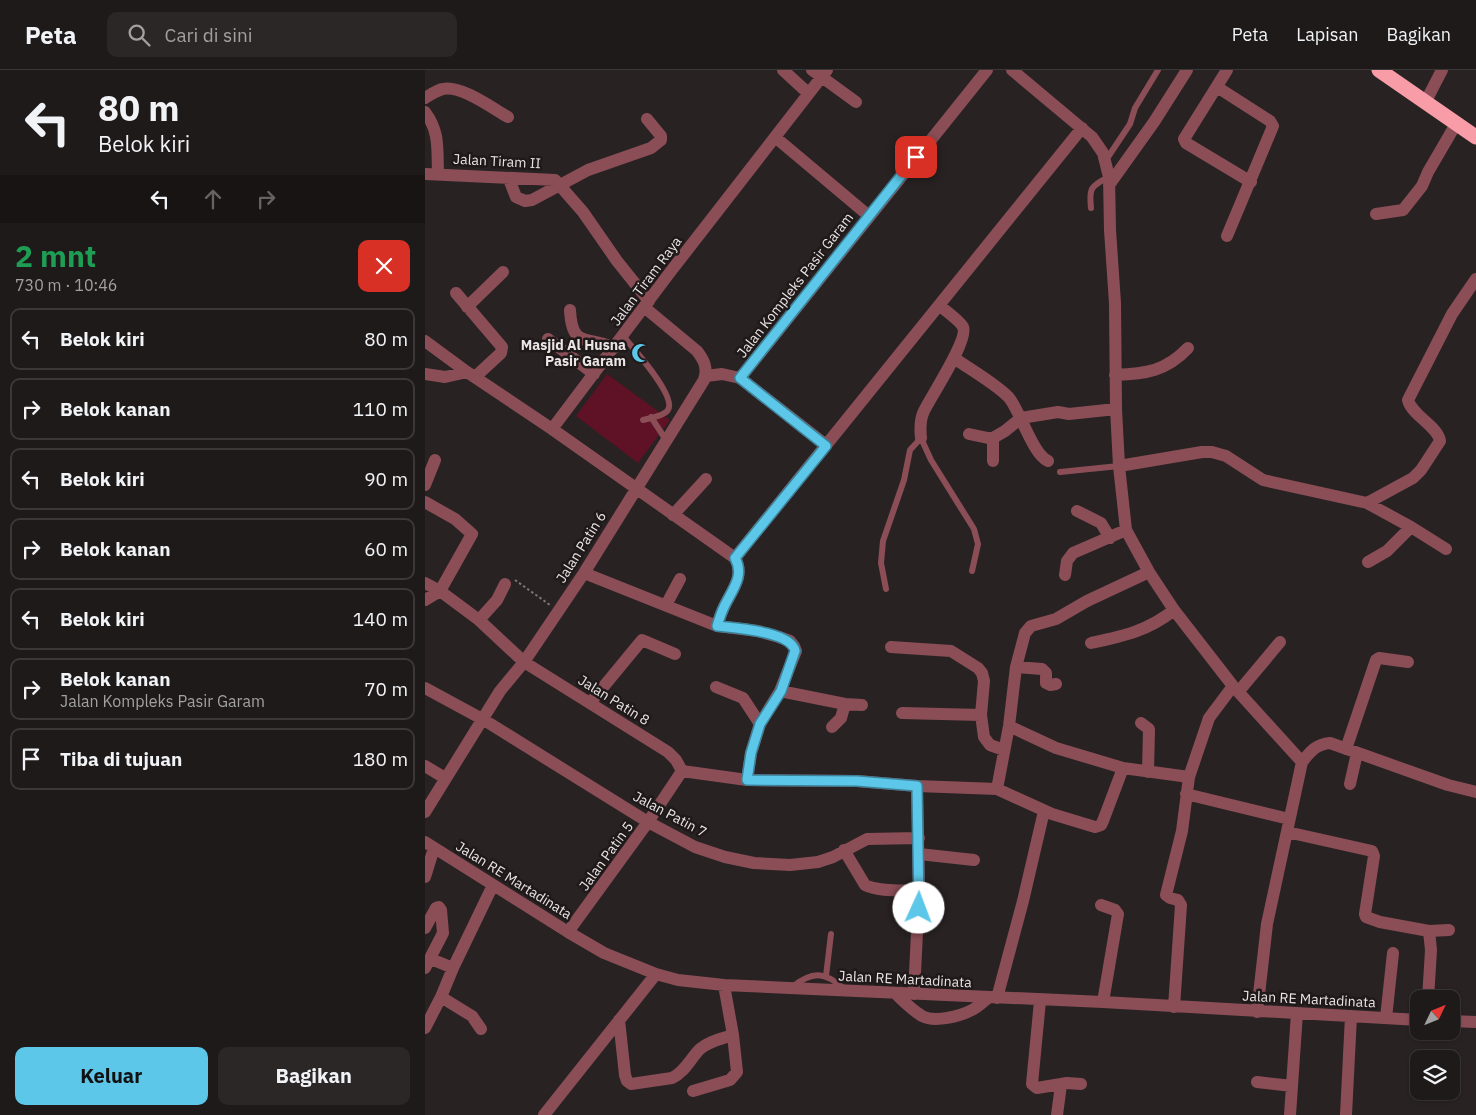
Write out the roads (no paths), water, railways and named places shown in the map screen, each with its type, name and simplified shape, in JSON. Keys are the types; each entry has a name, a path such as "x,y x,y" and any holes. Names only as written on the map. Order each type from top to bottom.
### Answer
{"highway":[{"path":"1379,70 1476,137"}],"street":[{"path":"783,70 808,94"},
{"name":"Jalan Kompleks Pasir Garam","path":"740,378 987,70"},
{"path":"1012,70 1082,128 1099,146 1105,161 1109,181 1115,303 1115,375 1119,466 1126,530 1149,572 1174,610 1236,688 1302,762"},
{"path":"1109,181 1154,122 1187,70"},
{"path":"1227,70 1184,138 1184,141 1251,182"},
{"path":"1425,103 1442,70"},
{"path":"820,73 856,102"},
{"name":"Jalan Tiram Raya","path":"552,429 808,94 820,73"},
{"path":"425,98 443,88 451,89 463,92 508,117"},
{"path":"1217,88 1273,123 1251,182 1227,236"},
{"name":"Jalan Tiram II","path":"425,112 434,124 436,132 438,173 509,179 551,179 560,184"},
{"path":"509,179 516,197 525,201 532,200 588,170 651,148 661,140 661,136 647,119"},
{"path":"1376,214 1403,210 1422,186 1456,124"},
{"path":"735,558 1082,128"},
{"path":"775,137 869,216"},
{"path":"425,174 438,173"},
{"path":"560,184 583,212 646,304 722,374"},
{"path":"467,307 503,272"},
{"path":"1367,503 1413,478 1421,470 1440,441 1437,434 1411,407 1408,400 1452,314 1476,279"},
{"path":"425,374 445,377 471,374 503,350 500,343 455,293"},
{"path":"921,438 920,428 924,412 954,358 963,336 963,328 940,306"},
{"path":"570,310 571,325 581,339 586,342 607,344 614,348"},
{"path":"548,339 594,374"},
{"path":"425,341 735,558 739,568 739,576 717,626"},
{"path":"1115,375 1140,374 1161,368 1177,359 1189,348"},
{"path":"703,358 706,367 705,376 722,374 740,378 826,446"},
{"path":"954,358 1009,398 1037,449 1048,462"},
{"name":"Jalan Patin 6","path":"425,812 501,691 524,662 584,573 699,389 705,376"},
{"path":"969,434 993,438 1021,418 1058,412 1069,414 1116,409"},
{"path":"993,438 993,461"},
{"path":"1119,466 1202,452 1213,452 1225,456 1263,480 1367,503 1411,526 1446,549"},
{"path":"425,485 435,460"},
{"path":"673,515 706,479"},
{"path":"425,502 455,519 472,534 440,591 425,600"},
{"path":"1077,511 1101,523 1110,538"},
{"path":"1368,562 1387,551 1411,526"},
{"path":"1065,575 1067,561 1073,553 1126,530"},
{"path":"997,789 1009,726 1016,667 1025,633 1031,626 1057,619 1087,601 1149,572"},
{"path":"584,573 717,626 758,631 790,641 794,646 795,651 781,691 760,724 751,753 747,780"},
{"path":"666,605 680,579"},
{"name":"Jalan Patin 8","path":"425,583 440,591 479,620 524,662 668,752 676,760 682,771"},
{"path":"479,620 497,600 505,584"},
{"path":"1091,643 1133,633 1151,626 1174,610"},
{"path":"590,703 642,640 675,654"},
{"path":"1174,1007 1181,905 1178,900 1166,895 1182,832 1189,776 1209,718 1280,642"},
{"path":"891,647 951,651 978,668 982,673 984,681 981,715 984,737 990,745 1004,750"},
{"path":"1350,784 1352,751 1376,660 1379,658 1408,662"},
{"path":"1016,667 1042,669 1046,673 1046,682 1050,685 1056,684"},
{"path":"716,687 743,698 760,724"},
{"name":"Jalan Patin 7","path":"425,688 484,720 648,822 695,847 725,857 755,863 790,865 818,862 833,857 867,839 919,838"},
{"path":"781,691 845,704 861,705"},
{"path":"832,727 841,718 845,704"},
{"path":"903,713 981,715"},
{"path":"1141,724 1149,729 1149,772"},
{"path":"1009,726 1055,748 1123,768 1189,776"},
{"path":"1257,1012 1267,924 1302,762 1320,744 1329,743 1448,785 1476,792"},
{"path":"425,766 445,778"},
{"path":"682,771 747,780 857,781 917,786 997,789 1044,811 1099,827 1123,768"},
{"name":"Jalan Patin 5","path":"568,932 648,822 682,771"},
{"path":"914,994 919,890 917,786"},
{"path":"1186,794 1372,851 1374,856 1366,917 1380,922 1429,931 1449,930"},
{"path":"895,993 924,1017 933,1018 957,1016 973,1010 993,998 1023,901 1044,811"},
{"path":"425,877 430,845"},
{"name":"Jalan RE Martadinata","path":"430,845 568,932 604,952 656,974 678,980 724,985 1040,1001 1103,1002 1410,1019"},
{"path":"844,850 865,886 892,890 919,890"},
{"path":"919,854 974,860"},
{"path":"425,1028 493,885"},
{"path":"1101,905 1115,910 1118,914 1103,1002"},
{"path":"425,928 436,908 439,907 443,931 428,964 453,968"},
{"path":"1429,931 1431,950 1429,990"},
{"path":"1386,1018 1393,953"},
{"path":"545,1115 656,974"},
{"path":"693,1091 730,1080 737,1072 733,1035 724,985"},
{"path":"441,997 471,1016 481,1029"},
{"path":"1040,1001 1031,1082 1037,1088 1067,1083 1081,1084"},
{"path":"1291,1115 1297,1014"},
{"path":"1347,1115 1351,1016"},
{"path":"619,1020 625,1075 627,1081 631,1084 672,1078 678,1075 699,1050 706,1045 712,1041 733,1035"},
{"path":"1460,1021 1476,1022"},
{"path":"1257,1082 1292,1086"},
{"path":"1057,1115 1061,1085"}],"lane":[{"path":"1105,161 1130,124 1135,108 1158,70"},
{"path":"1091,208 1091,188 1095,184 1109,181"},
{"path":"623,336 661,383 669,404 666,412 643,420"},
{"path":"651,417 666,440"},
{"path":"886,589 881,562 883,541 904,480 909,450 921,438 931,460 974,529 977,544 972,571"},
{"path":"1060,472 1119,466"},
{"path":"826,976 831,934"},
{"path":"791,988 803,978 811,975 826,976 834,980 845,991"}],"place":[{"name":"Masjid Al Husna Pasir Garam","path":"641,353"}]}
